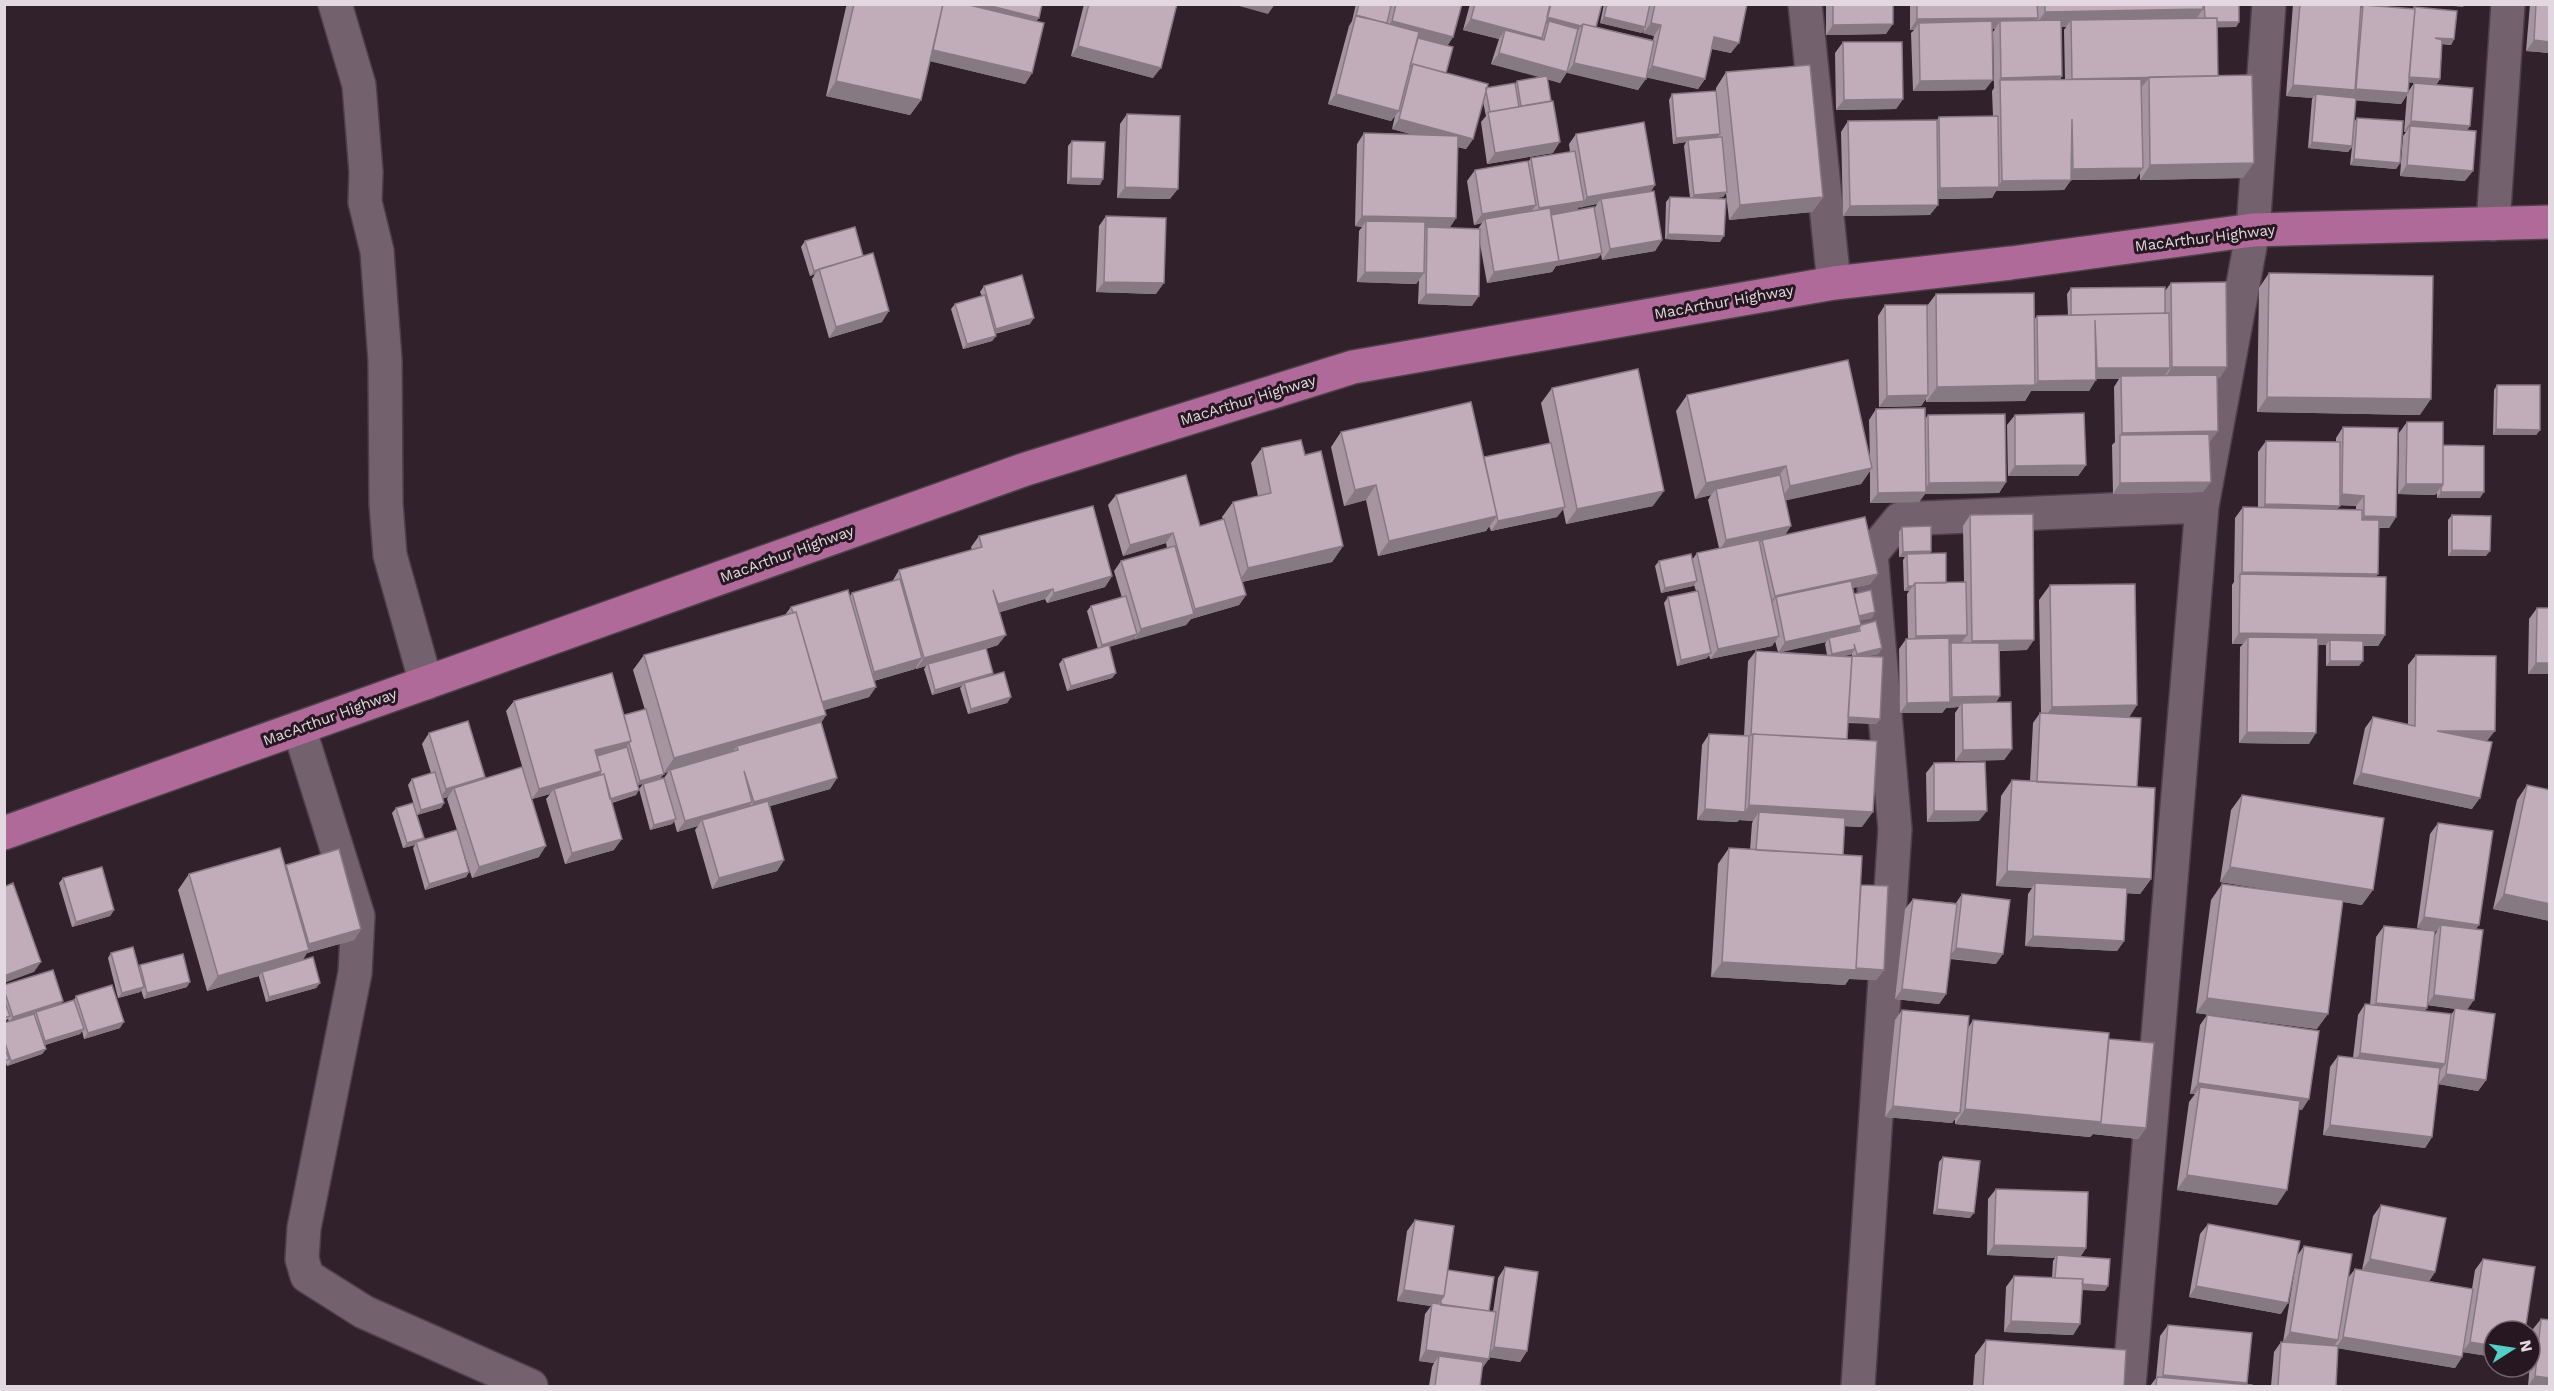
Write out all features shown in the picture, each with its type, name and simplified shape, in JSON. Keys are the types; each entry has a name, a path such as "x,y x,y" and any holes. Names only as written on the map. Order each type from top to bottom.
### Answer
{"highway":[{"name":"MacArthur Highway","path":"4,833 1026,469 1353,367 1834,283 2011,263 2253,230 2550,222"}],"street":[{"path":"335,4 359,85 366,172 365,202 377,251 385,360 386,504 390,555 426,683"},
{"path":"1805,4 1834,283"},
{"path":"2129,1386 2202,506 2253,230 2269,4"},
{"path":"2493,224 2508,4"},
{"path":"1858,1386 1895,829 1871,554 1900,519 2202,506"},
{"path":"299,728 358,916 355,972 304,1228 302,1259 307,1276 364,1312 531,1386"}],"building":[{"path":"854,4 943,4 921,100 836,81"},
{"path":"943,4 965,4 1044,23 1032,73 933,50"},
{"path":"983,4 1042,4 1039,18"},
{"path":"1089,4 1177,4 1161,68 1078,46"},
{"path":"1359,4 1391,6 1387,23 1356,16"},
{"path":"1396,4 1462,4 1453,37 1392,21"},
{"path":"1475,4 1551,4 1542,38 1471,19"},
{"path":"1550,4 1602,4 1596,27 1583,24 1581,26 1547,17"},
{"path":"1607,4 1650,4 1645,27 1604,17"},
{"path":"1655,4 1747,4 1739,43 1714,37 1705,79 1652,66 1661,25 1651,23"},
{"path":"1833,4 1893,4 1893,24 1833,25"},
{"path":"1917,4 2037,4 2038,18 1917,19"},
{"path":"2045,4 2203,4 2203,9 2045,12"},
{"path":"2204,4 2239,4 2239,22 2217,22 2217,18 2205,18"},
{"path":"2300,4 2361,4 2355,90 2293,85"},
{"path":"2536,4 2550,4 2550,42 2534,40"},
{"path":"2363,5 2415,9 2408,93 2356,89"},
{"path":"2414,7 2457,11 2454,39 2435,38 2442,40 2440,79 2409,77"},
{"path":"1356,15 1419,32 1399,111 1336,94"},
{"path":"2217,18 2218,76 2072,79 2071,20"},
{"path":"2061,20 2062,76 2001,78 2000,21"},
{"path":"1549,21 1578,29 1567,72 1499,53 1505,30 1544,40"},
{"path":"1992,21 1993,80 1920,81 1919,23"},
{"path":"1583,24 1654,41 1646,79 1574,63"},
{"path":"1418,38 1453,47 1446,73 1413,64 1410,66"},
{"path":"1843,42 1902,42 1903,99 1844,100"},
{"path":"1413,64 1488,84 1473,139 1399,119"},
{"path":"1810,65 1823,197 1740,205 1726,72"},
{"path":"2252,75 2254,163 2150,165 2149,77"},
{"path":"1547,76 1551,101 1521,106 1517,81"},
{"path":"2141,79 2143,168 2073,169 2072,119 2071,180 2002,181 2000,80"},
{"path":"1515,83 1519,107 1490,112 1486,88"},
{"path":"2414,83 2473,88 2470,126 2411,121"},
{"path":"1716,91 1720,134 1676,138 1672,94"},
{"path":"2316,94 2356,98 2352,146 2312,142"},
{"path":"1553,101 1560,142 1495,153 1488,112"},
{"path":"1127,114 1180,116 1178,189 1125,187"},
{"path":"1998,116 1999,187 1940,188 1939,117"},
{"path":"2357,118 2403,121 2400,163 2354,159"},
{"path":"1937,120 1938,205 1850,206 1848,121"},
{"path":"1644,122 1655,185 1587,197 1576,134"},
{"path":"2410,126 2476,131 2473,171 2407,165"},
{"path":"1364,133 1458,136 1456,218 1362,216"},
{"path":"1722,137 1727,192 1694,195 1688,140"},
{"path":"1072,141 1105,142 1103,179 1071,178"},
{"path":"1575,151 1584,201 1539,208 1531,158"},
{"path":"1528,161 1536,205 1482,214 1475,170"},
{"path":"1654,191 1662,240 1610,249 1601,199"},
{"path":"1670,197 1726,199 1724,236 1668,234"},
{"path":"1594,207 1602,253 1559,261 1551,215"},
{"path":"1550,208 1559,261 1494,272 1485,219"},
{"path":"1106,216 1166,218 1164,283 1104,282"},
{"path":"1366,221 1425,222 1424,273 1365,272"},
{"path":"855,227 863,256 814,271 805,241"},
{"path":"1427,227 1480,229 1479,296 1426,294"},
{"path":"873,253 889,311 836,327 819,269"},
{"path":"2269,273 2433,276 2431,399 2267,397"},
{"path":"1022,275 1034,318 996,329 984,286"},
{"path":"2226,282 2227,367 2172,367 2171,283"},
{"path":"2165,287 2165,313 2071,315 2071,288"},
{"path":"2034,293 2035,385 1937,387 1936,294"},
{"path":"985,295 996,336 967,344 955,304"},
{"path":"1885,305 1927,305 1928,395 1887,396"},
{"path":"2169,313 2170,368 2097,368 2095,320 2096,380 2038,381 2037,316"},
{"path":"1848,360 1872,468 1790,486 1786,466 1706,483 1687,395"},
{"path":"1638,369 1664,491 1577,509 1552,388"},
{"path":"2217,375 2218,431 2122,433 2121,376"},
{"path":"2497,385 2540,385 2540,430 2496,429"},
{"path":"1471,402 1497,516 1389,541 1376,485 1355,490 1341,432"},
{"path":"1925,408 1926,492 1878,493 1876,409"},
{"path":"2084,413 2086,465 2015,466 2015,415"},
{"path":"2005,414 2006,482 1929,483 1928,415"},
{"path":"2407,422 2443,422 2443,484 2406,484"},
{"path":"2343,427 2398,428 2396,517 2364,516 2364,496 2342,494"},
{"path":"2209,434 2211,482 2120,483 2120,435"},
{"path":"1301,440 1305,455 1321,451 1343,546 1248,568 1233,502 1271,493 1262,448"},
{"path":"2266,441 2340,442 2340,506 2265,504"},
{"path":"1551,443 1565,507 1498,521 1484,457"},
{"path":"2443,445 2484,446 2484,492 2441,492"},
{"path":"1186,475 1200,526 1224,519 1246,595 1195,609 1173,533 1130,545 1116,495"},
{"path":"1780,475 1791,526 1726,540 1716,489"},
{"path":"1093,506 1112,576 1054,593 1053,589 998,604 993,590 1006,635 924,658 899,570 982,547 979,536"},
{"path":"2243,507 2362,510 2362,520 2379,520 2378,574 2242,572"},
{"path":"2033,514 2034,640 1972,641 1970,515"},
{"path":"2452,515 2491,516 2490,551 2452,550"},
{"path":"1865,517 1878,574 1775,596 1762,540"},
{"path":"1931,526 1931,551 1903,552 1902,527"},
{"path":"1759,540 1779,636 1718,649 1697,553"},
{"path":"1175,546 1194,614 1141,629 1121,561"},
{"path":"1946,553 1946,583 1915,583 1913,586 1908,586 1907,554"},
{"path":"1691,554 1697,581 1665,588 1659,561"},
{"path":"2240,574 2386,577 2385,635 2239,633"},
{"path":"900,579 922,658 874,672 852,593"},
{"path":"1851,581 1861,625 1785,642 1776,597"},
{"path":"1966,582 1967,635 1916,636 1915,583"},
{"path":"2135,584 2137,705 2052,707 2050,585"},
{"path":"848,590 876,687 822,702 796,612 793,613 791,607"},
{"path":"1871,590 1875,612 1859,616 1854,594"},
{"path":"1698,591 1711,653 1681,660 1668,597"},
{"path":"1126,596 1137,634 1102,645 1091,606"},
{"path":"2537,608 2550,608 2550,663 2536,663"},
{"path":"796,612 826,715 674,758 644,655"},
{"path":"1876,621 1882,648 1857,654 1854,644 1855,649 1832,654 1829,638 1860,631 1861,625"},
{"path":"2248,637 2318,638 2316,733 2247,732"},
{"path":"1949,638 1950,702 1907,703 1906,639"},
{"path":"2330,640 2363,641 2363,661 2330,661"},
{"path":"1951,643 1999,643 2000,696 1952,697"},
{"path":"1109,645 1116,673 1071,686 1063,659"},
{"path":"986,648 993,673 935,690 928,664"},
{"path":"1756,651 1852,657 1847,739 1751,735"},
{"path":"2416,655 2496,656 2495,731 2437,731 2492,742 2480,798 2361,773 2373,717 2415,726"},
{"path":"1852,656 1883,657 1880,719 1848,717"},
{"path":"1004,672 1011,697 971,709 964,683"},
{"path":"612,673 631,741 595,750 601,771 539,789 514,701"},
{"path":"2011,702 2012,749 1963,750 1962,703"},
{"path":"646,709 664,774 640,781 624,715"},
{"path":"2040,713 2141,718 2137,787 2037,782"},
{"path":"468,721 485,777 446,789 429,733"},
{"path":"821,722 837,778 754,802 744,771 752,802 685,821 670,770 738,750 737,746"},
{"path":"1709,734 1749,736 1745,812 1705,809"},
{"path":"1753,734 1877,741 1873,812 1749,805"},
{"path":"627,747 639,790 610,799 604,774 600,775 597,756"},
{"path":"1985,762 1987,811 1934,811 1934,763"},
{"path":"522,767 546,846 479,867 454,788"},
{"path":"435,772 444,803 421,810 412,779"},
{"path":"604,774 622,839 572,853 554,789"},
{"path":"664,778 676,819 654,825 643,784"},
{"path":"2012,780 2155,788 2151,879 2007,871"},
{"path":"2527,785 2550,790 2550,904 2504,894"},
{"path":"2242,795 2384,818 2373,890 2230,867"},
{"path":"768,801 784,860 719,878 702,820"},
{"path":"413,803 424,838 407,843 396,808"},
{"path":"1759,812 1845,818 1843,855 1756,850"},
{"path":"2438,823 2493,831 2479,925 2424,917"},
{"path":"457,830 469,872 429,884 416,842"},
{"path":"280,848 309,950 218,976 189,874"},
{"path":"1729,848 1862,856 1856,970 1722,962"},
{"path":"339,849 361,929 309,944 286,865"},
{"path":"102,867 114,910 76,922 63,878"},
{"path":"13,883 41,962 4,976 4,887"},
{"path":"2035,883 2127,888 2124,941 2033,936"},
{"path":"2222,884 2343,900 2328,1014 2207,998"},
{"path":"1861,885 1888,886 1884,970 1856,968"},
{"path":"1962,894 2010,900 2003,954 1956,948"},
{"path":"1913,899 1957,904 1946,994 1902,989"},
{"path":"2441,925 2483,930 2474,1000 2434,995"},
{"path":"2384,926 2435,931 2427,1008 2376,1003"},
{"path":"133,947 144,987 122,993 111,953"},
{"path":"183,954 190,982 147,993 140,965"},
{"path":"313,957 320,983 269,997 262,972"},
{"path":"53,970 63,1001 13,1017 4,985"},
{"path":"112,985 124,1022 88,1033 76,996"},
{"path":"4,1000 10,1016 4,1018"},
{"path":"74,1000 84,1029 45,1041 36,1012"},
{"path":"2365,1004 2451,1014 2445,1064 2360,1053"},
{"path":"2455,1008 2495,1014 2486,1080 2446,1074"},
{"path":"1902,1010 1969,1016 1960,1113 1893,1106"},
{"path":"34,1014 46,1049 11,1061 4,1040 4,1023"},
{"path":"2207,1015 2319,1031 2309,1099 2198,1083"},
{"path":"1973,1020 2109,1033 2101,1122 1965,1109"},
{"path":"2109,1039 2154,1043 2146,1128 2100,1124"},
{"path":"4,1047 9,1059 4,1061"},
{"path":"2338,1056 2440,1068 2432,1137 2330,1125"},
{"path":"2200,1087 2300,1101 2287,1190 2187,1175"},
{"path":"1943,1157 1980,1161 1974,1213 1937,1209"},
{"path":"1996,1189 2088,1192 2086,1248 1994,1245"},
{"path":"2381,1205 2446,1218 2435,1272 2370,1259"},
{"path":"1415,1220 1454,1226 1444,1296 1404,1290"},
{"path":"2208,1224 2300,1241 2288,1303 2196,1286"},
{"path":"2304,1246 2352,1254 2338,1340 2290,1332"},
{"path":"2057,1255 2110,1259 2108,1286 2082,1284 2083,1279 2055,1278"},
{"path":"2483,1259 2535,1267 2527,1319 2482,1319 2482,1344 2470,1342"},
{"path":"1505,1267 1538,1272 1527,1351 1494,1347"},
{"path":"2355,1269 2473,1289 2462,1357 2343,1337"},
{"path":"1448,1270 1494,1277 1489,1311 1441,1305"},
{"path":"2014,1276 2083,1279 2080,1324 2011,1321"},
{"path":"1432,1303 1496,1312 1489,1359 1426,1350"},
{"path":"2542,1319 2550,1320 2550,1378 2542,1377"},
{"path":"2168,1325 2252,1333 2247,1383 2163,1375"},
{"path":"1986,1340 2126,1350 2124,1386 1983,1386"},
{"path":"2281,1342 2338,1346 2336,1386 2278,1386"},
{"path":"1439,1356 1483,1362 1480,1386 1435,1386"},
{"path":"2157,1377 2252,1385 2252,1386 2156,1386"}]}
